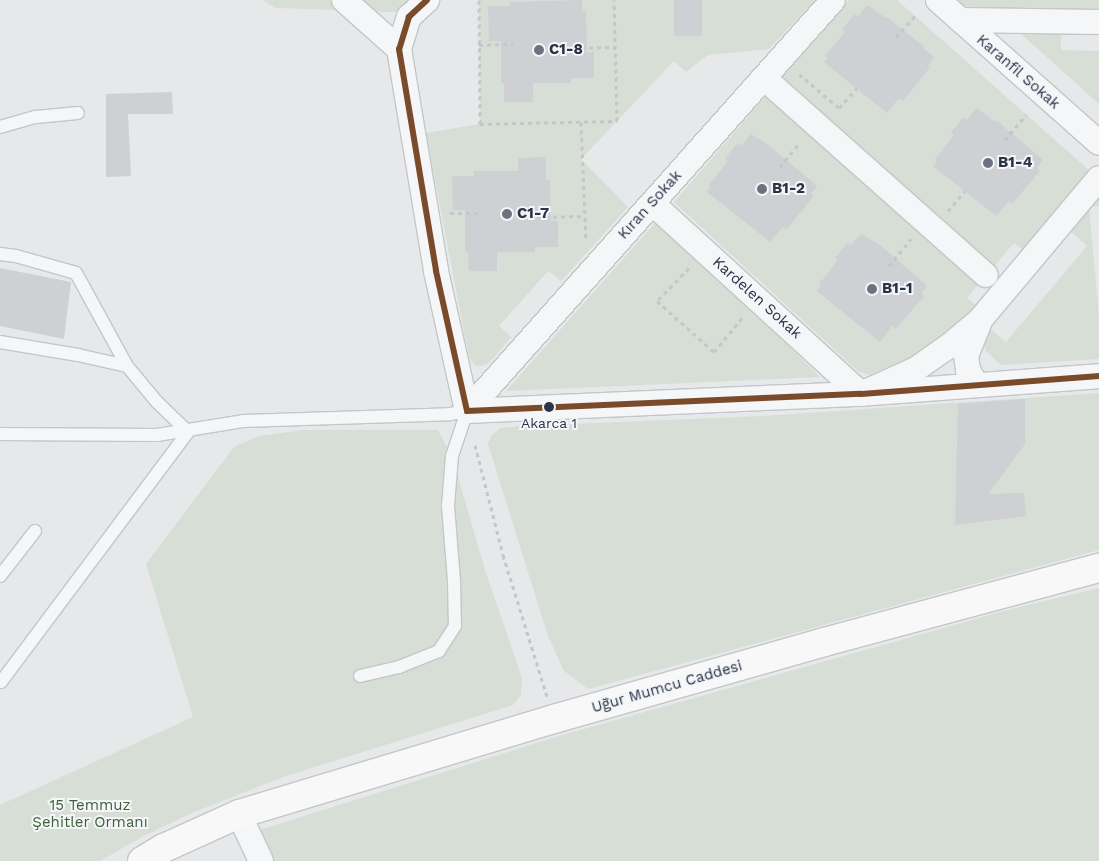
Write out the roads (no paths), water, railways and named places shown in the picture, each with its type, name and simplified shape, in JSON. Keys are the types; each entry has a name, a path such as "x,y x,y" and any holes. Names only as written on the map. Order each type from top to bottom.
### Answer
{"street":[{"path":"344,0 399,50"},
{"path":"426,0 409,17 399,50 436,272 467,411 862,394 1099,376"},
{"name":"Kıran Sokak","path":"467,411 833,0"},
{"name":"Karanfil Sokak","path":"938,0 1099,143"},
{"path":"960,20 1099,22"},
{"path":"774,87 986,275"},
{"path":"862,394 916,369 948,347 980,320 1099,178"},
{"name":"Kardelen Sokak","path":"652,203 862,394"},
{"path":"976,384 968,370 966,356 980,320"},
{"name":"Uğur Mumcu Caddesi","path":"142,861 164,848 239,814 554,719 853,634 1099,568"},
{"path":"239,814 261,861"}],"lane":[{"path":"0,127 36,117 78,113"},
{"path":"0,254 16,256 76,273 127,366 157,402 188,432"},
{"path":"0,342 78,355 127,366"},
{"path":"0,434 157,435 188,432 243,421 450,414 467,411 452,456 448,506 454,580 455,626 439,651 399,667 360,676"},
{"path":"0,680 2,682 188,432"},
{"path":"0,576 35,531"}],"place":[{"name":"C1-8","path":"539,50"},
{"name":"B1-4","path":"988,163"},
{"name":"B1-2","path":"762,189"},
{"name":"C1-7","path":"507,214"},
{"name":"B1-1","path":"872,289"},
{"name":"Akarca 1","path":"549,407"}],"park label":[{"name":"15 Temmuz Şehitler Ormanı","path":"90,814"}]}
